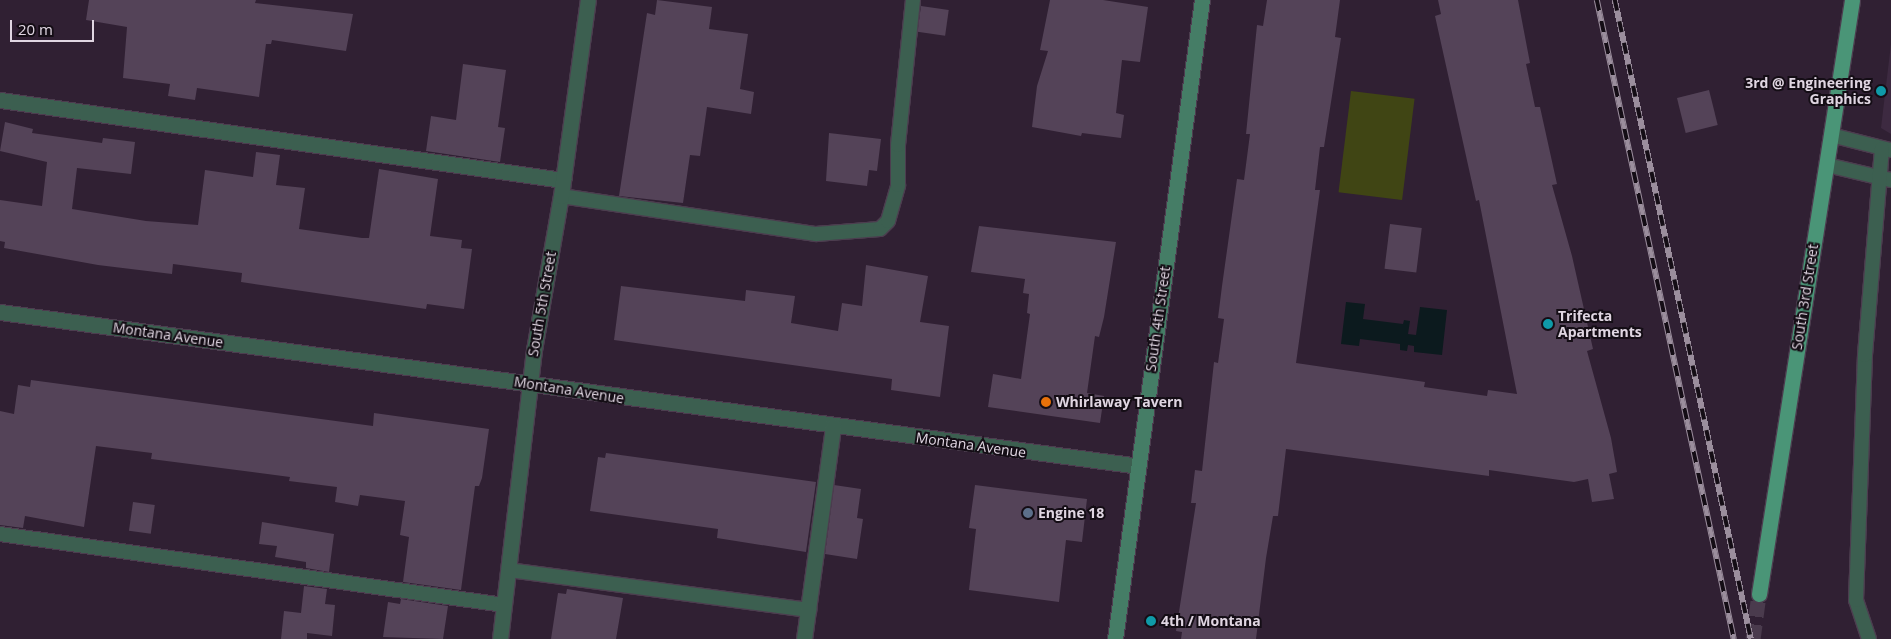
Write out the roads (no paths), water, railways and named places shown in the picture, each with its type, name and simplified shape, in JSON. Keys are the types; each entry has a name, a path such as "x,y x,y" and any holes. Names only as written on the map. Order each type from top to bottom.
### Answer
{"main road":[{"name":"South 4th Street","path":"1115,639 1202,0"},
{"name":"South 3rd Street","path":"1759,594 1852,0"}],"street":[{"name":"South 5th Street","path":"500,639 529,384 561,196 588,0"},
{"path":"0,100 563,180"},
{"name":"Montana Avenue","path":"0,312 1139,466"},
{"path":"804,639 833,426"}],"lane":[{"path":"561,196 816,234 880,229 888,221 898,184 898,145 913,0"},
{"path":"1831,136 1886,150 1865,355 1856,600 1869,639"},
{"path":"1827,165 1884,178"},
{"path":"0,534 504,605"},
{"path":"509,570 809,610"}],"tunnel":[{"path":"1753,639 1759,594"}],"railway":[{"path":"1597,0 1734,639"},
{"path":"1615,0 1751,639"}],"place":[{"name":"3rd @ Engineering Graphics","path":"1881,91"},
{"name":"Trifecta Apartments","path":"1548,324"},
{"name":"Whirlaway Tavern","path":"1046,402"},
{"name":"Engine 18","path":"1028,513"},
{"name":"4th / Montana","path":"1151,621"}]}
